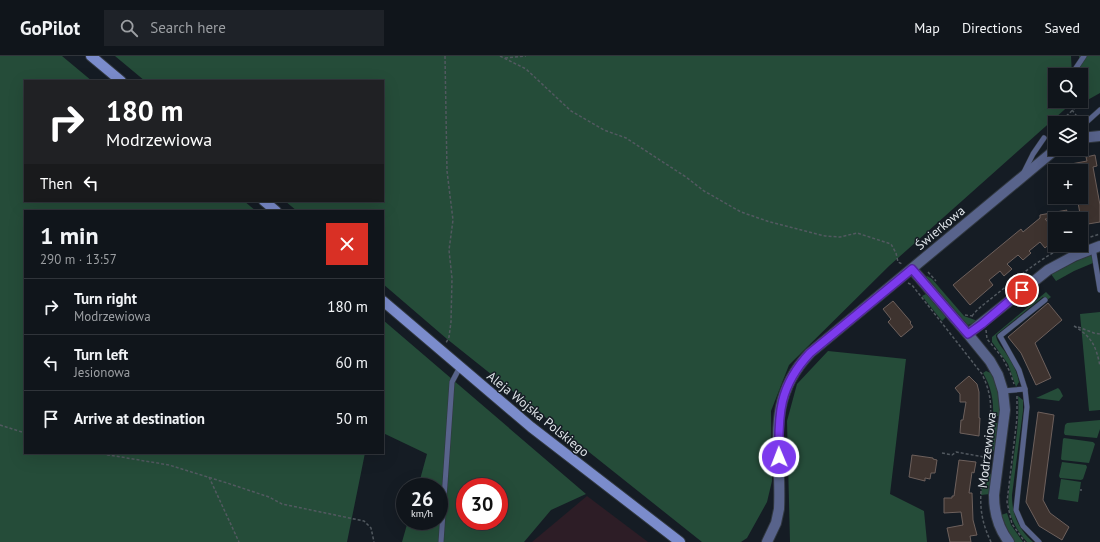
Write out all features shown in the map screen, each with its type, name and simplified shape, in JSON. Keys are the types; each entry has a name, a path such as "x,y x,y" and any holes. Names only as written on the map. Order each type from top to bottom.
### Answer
{"main road":[{"path":"92,56 120,80"},
{"path":"265,202 275,210"},
{"name":"Aleja Wojska Polskiego","path":"384,302 531,427 680,542"}],"street":[{"path":"1088,137 1100,136"},
{"name":"Świerkowa","path":"767,542 776,523 779,509 780,411 785,389 796,369 810,353 1048,156"},
{"path":"968,334 1048,270 1074,256 1097,247"},
{"name":"Modrzewiowa","path":"912,269 990,361 998,375 1003,391 1005,420 994,495 994,507 1003,534 1009,542"}],"lane":[{"path":"1076,68 1084,56"},
{"path":"1088,121 1100,110"},
{"path":"1022,177 1033,154 1044,138"},
{"path":"1097,247 1100,290"},
{"path":"1039,542 1023,526 1016,510 1027,407 1025,389 1019,370 1000,336 1045,300"},
{"path":"441,542 452,382 460,367"},
{"path":"1003,391 1025,389"}],"path":[{"path":"440,349 449,337 452,310 450,250 453,220 447,171 445,56"},
{"path":"500,56 526,70 571,111 604,130 626,138 686,177 704,191 741,212 770,222 825,236 840,237 858,234 868,236 891,244 896,253 898,262 912,269"},
{"path":"505,58 526,56"},
{"path":"1066,116 1072,110 1076,116"},
{"path":"1044,138 1048,134"},
{"path":"1088,238 1100,234"},
{"path":"962,312 966,317 972,316 1025,272 1054,252"},
{"path":"928,272 938,283"},
{"path":"906,282 912,285 982,374 987,384 992,404 985,450"},
{"path":"972,316 976,318"},
{"path":"1100,334 1074,326 1089,336 1098,353 1100,366"},
{"path":"0,425 24,434"},
{"path":"942,453 952,455 956,452 984,456 979,499 984,526 991,542"},
{"path":"103,454 169,465 269,497 282,504 364,521 370,528 374,542"},
{"path":"209,477 239,542"}],"shaded area":[{"path":"587,496 648,542 532,542"}],"green space":[{"path":"0,56 62,56 91,80 24,80 24,202 245,202 255,210 24,210 24,454 365,454 347,542 0,542"},
{"path":"115,56 1071,56 1072,68 1048,68 1048,108 1066,108 1057,116 1048,116 1048,124 889,266 789,365 771,411 772,481 767,502 747,538 741,542 702,542 447,339 384,285 384,210 296,210 286,202 384,202 384,80 144,80"},
{"path":"1079,56 1100,56 1100,93 1088,100 1088,68 1080,68"},
{"path":"1089,255 1092,256 1093,263 1056,281 1051,274"},
{"path":"927,276 932,279 964,316 977,322 968,325 963,322 926,277"},
{"path":"1046,292 1051,297 1047,300 1043,297 996,335 996,338 1016,371 1019,382 1016,387 1008,364 992,342 992,337"},
{"path":"928,293 947,316 942,321 922,296"},
{"path":"1100,312 1100,410 1089,411 1080,314"},
{"path":"384,321 586,494 551,510 524,542 402,542 405,530 448,530 448,478 420,478 427,454 384,433"},
{"path":"828,351 906,359 890,494 924,511 927,542 790,542 787,421 797,384"},
{"path":"986,371 993,374 999,393 1001,416 993,416 991,394 983,373"},
{"path":"1058,388 1063,396 1059,401 1036,398"},
{"path":"1018,396 1023,400 1023,411 1012,502 1017,521 1023,532 1033,542 1027,542 1021,535 1009,510 1009,490 1018,424"},
{"path":"1100,420 1100,429 1097,438 1065,435 1064,433 1065,425 1067,423"},
{"path":"992,422 1000,424 996,449 993,451 987,450"},
{"path":"1064,438 1093,442 1095,444 1089,463 1061,459"},
{"path":"1062,462 1086,465 1087,467 1083,479 1060,478 1059,476"},
{"path":"984,472 993,475 990,494 981,495"},
{"path":"1061,479 1081,482 1078,502 1058,499"},
{"path":"1007,513 1011,525 1023,542 1015,542 1010,535 1001,515"}],"building":[{"path":"1095,155 1097,166 1093,167 1100,205 1100,222 1088,224 1088,212 1080,212 1078,204 1088,204 1088,164 1071,164 1087,161 1086,157"},
{"path":"1048,214 1048,219 1045,219 1048,222 1048,245 1045,248 1040,242 1029,251 1031,253 1023,260 1018,255 1007,264 1012,269 1004,276 1000,271 989,280 993,285 970,305 953,285 1021,229 1023,232 1040,218 1040,215"},
{"path":"893,301 911,322 910,323 913,327 901,337 888,322 891,319 883,309"},
{"path":"1048,303 1062,320 1035,343 1051,378 1036,385 1021,353 1008,337"},
{"path":"969,376 977,384 979,392 979,436 960,433 961,420 963,420 966,402 960,402 960,394 955,388"},
{"path":"1038,412 1054,415 1043,500 1050,513 1069,527 1062,540 1039,526 1026,502"},
{"path":"912,455 937,460 935,473 931,473 930,479 925,478 925,481 909,477"},
{"path":"959,460 976,462 974,473 972,472 969,493 972,493 973,520 977,535 970,536 971,542 950,542 947,528 963,525 961,512 944,513 944,498 952,498 952,496 954,496"}],"route":[{"path":"779,457 779,428 782,400 785,389 796,369 810,353 912,269 968,334 1022,290"}]}
